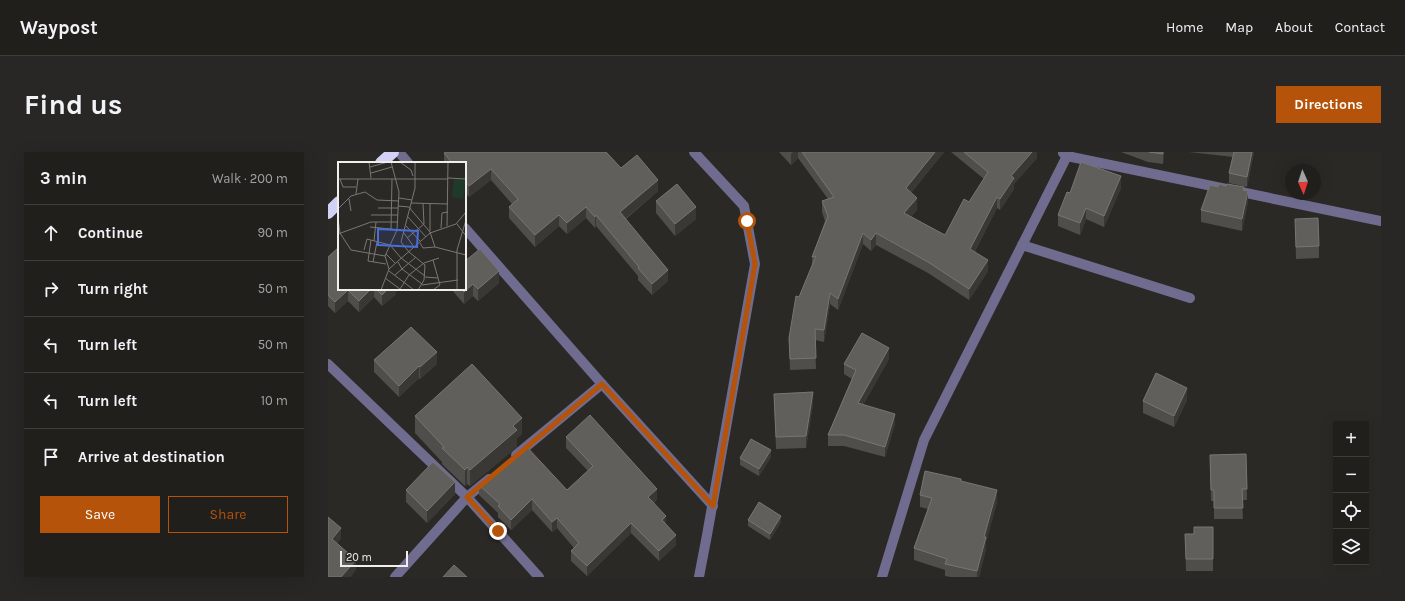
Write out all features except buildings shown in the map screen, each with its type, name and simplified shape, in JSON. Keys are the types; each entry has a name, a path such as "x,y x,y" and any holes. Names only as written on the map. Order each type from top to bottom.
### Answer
{"highway":[{"path":"382,162 393,152"},
{"path":"328,213 338,203"}],"street":[{"path":"399,152 407,162"},
{"path":"694,152 744,206 755,264 713,506 698,577"},
{"path":"882,577 924,440 1022,245 1066,153 1381,221"},
{"path":"466,229 602,384 713,506"},
{"path":"1022,245 1190,298"},
{"path":"328,364 467,497 538,577"},
{"path":"510,461 602,384"},
{"path":"395,577 467,497 498,471"}],"route":[{"path":"498,531 467,497 602,384 713,506 755,264 747,221"}]}
